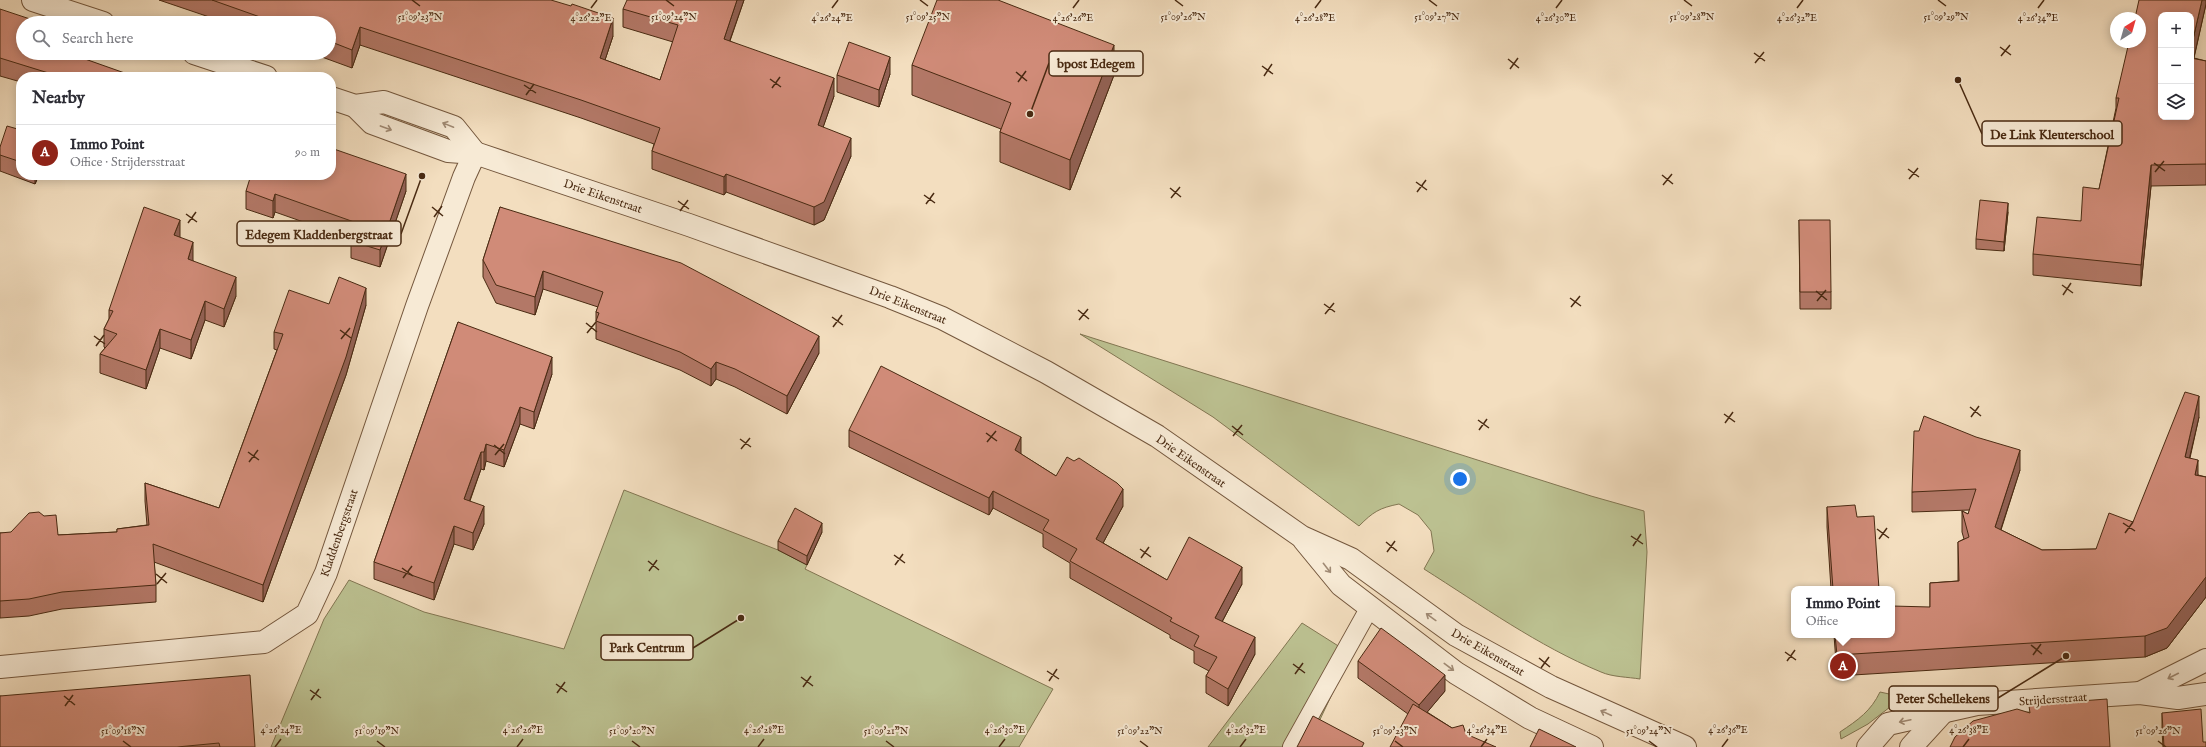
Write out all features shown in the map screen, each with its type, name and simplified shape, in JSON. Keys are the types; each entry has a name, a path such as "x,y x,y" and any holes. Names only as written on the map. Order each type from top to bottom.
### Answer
{"street":[{"path":"33,0 81,16"},
{"path":"215,60 251,72"},
{"name":"Drie Eikenstraat","path":"336,100 355,106 372,123 448,151 475,153 689,225 890,297 942,318 1046,372 1157,436 1302,537 1352,559 1456,635 1551,687 1672,745"},
{"name":"Kladdenbergstraat","path":"0,667 264,642 307,614 326,573 417,306 464,177 475,153"},
{"name":"Drie Eikenstraat","path":"1302,537 1341,586 1456,673 1530,718 1592,747"},
{"name":"Strijdersstraat","path":"2140,693 2206,660"},
{"name":"Strijdersstraat","path":"1868,747 1888,724 1976,704 2140,693 2178,698 2206,694"},
{"path":"1911,747 1943,712"}],"lane":[{"path":"1292,747 1370,607"}],"green space":[{"path":"1080,334 1591,496 1644,511 1647,552 1640,679 1605,674 1578,662 1510,624 1424,569 1434,551 1431,531 1418,515 1399,504 1377,511 1359,526 1213,417"},
{"path":"624,490 778,550 807,565 805,569 1053,689 1019,747 271,747 324,619 349,580 424,612 564,649"},
{"path":"1302,623 1351,654 1307,747 1208,747"},
{"path":"1880,692 1903,697 1868,724 1841,739 1840,732 1868,710"}],"building":[{"path":"212,0 551,0 571,6 572,4 613,18 600,58 660,80 678,25 623,9 627,0 737,0 724,39 834,78 818,125 851,138 824,202 814,207 726,174 724,177 652,151 660,128 581,100 360,27 352,50 336,44 336,16 257,16"},
{"path":"937,0 998,0 1114,45 1070,160 1000,132 1011,103 912,65"},
{"path":"2139,0 2202,0 2194,35 2194,12 2158,12 2158,120 2194,120 2194,59 2206,61 2206,164 2151,165 2141,265 2033,254 2037,217 2081,221 2083,187 2099,189 2119,98 2116,98 2128,48 2146,48 2146,12 2136,12"},
{"path":"0,9 21,16 16,16 16,60 88,60 122,72 45,72 0,58"},
{"path":"849,42 890,57 879,90 837,75"},
{"path":"7,126 16,129 16,160 0,155 0,147"},
{"path":"336,150 406,174 380,250 351,241 357,223 275,194 273,201 246,191 249,180 336,180"},
{"path":"1980,200 2008,203 2004,242 1976,239"},
{"path":"144,207 180,220 174,235 193,242 188,259 236,277 224,309 205,301 191,340 160,329 146,370 100,354 117,334 104,329 113,311 109,310"},
{"path":"500,207 681,263 819,336 787,396 735,369 716,362 711,369 680,352 596,321 599,313 596,312 603,292 543,271 535,297 496,285 483,260"},
{"path":"1799,220 1830,220 1831,292 1800,292"},
{"path":"339,277 366,288 346,357 263,585 153,544 156,585 62,592 29,599 0,601 0,533 11,532 29,513 39,512 44,516 56,515 58,535 117,532 117,529 149,525 145,483 219,508 283,334 274,332 289,290 329,304"},
{"path":"458,322 552,357 534,412 520,407 504,450 486,444 484,452 481,452 464,499 484,506 473,533 454,526 434,583 374,562"},
{"path":"881,366 1021,437 1015,450 1056,476 1067,457 1074,461 1079,458 1117,483 1123,489 1096,539 1167,580 1189,537 1242,567 1215,618 1255,637 1228,689 1206,676 1217,657 1194,646 1199,636 1170,621 1172,618 1070,561 1077,549 1043,530 1049,520 993,491 989,498 849,430"},
{"path":"2185,392 2199,396 2185,457 2198,460 2195,475 2206,477 2206,577 2167,628 2145,636 1837,655 1835,638 1895,638 1895,606 1930,607 1930,583 1959,581 1958,542 1969,537 1962,511 1968,514 1976,489 1912,492 1914,431 1919,431 1924,416 1976,437 2020,450 1995,527 2042,550 2096,549 2109,513 2133,522"},
{"path":"1855,505 1857,517 1874,516 1879,586 1833,586 1827,507"},
{"path":"795,508 822,523 807,556 778,541"},
{"path":"1381,628 1445,675 1419,705 1358,661"},
{"path":"250,675 255,747 220,747 219,743 177,747 0,747 0,696"},
{"path":"2107,699 2110,747 1950,747 1955,737 1973,721 2017,709 2030,713 2029,706 2048,701 2067,702"},
{"path":"1413,704 1452,728 1463,725 1466,734 1496,747 1390,747"},
{"path":"2201,709 2203,742 2206,742 2206,747 2164,747 2162,713"},
{"path":"1313,716 1364,743 1362,747 1297,747"},
{"path":"1539,729 1576,747 1530,747"}],"place":[{"name":"De Link Kleuterschool","path":"1958,80"},
{"name":"bpost Edegem","path":"1030,114"},
{"name":"Edegem Kladdenbergstraat","path":"422,176"},
{"name":"Park Centrum","path":"741,618"},
{"name":"Peter Schellekens","path":"2066,656"},
{"name":"Immo Point","path":"1843,666"}]}
